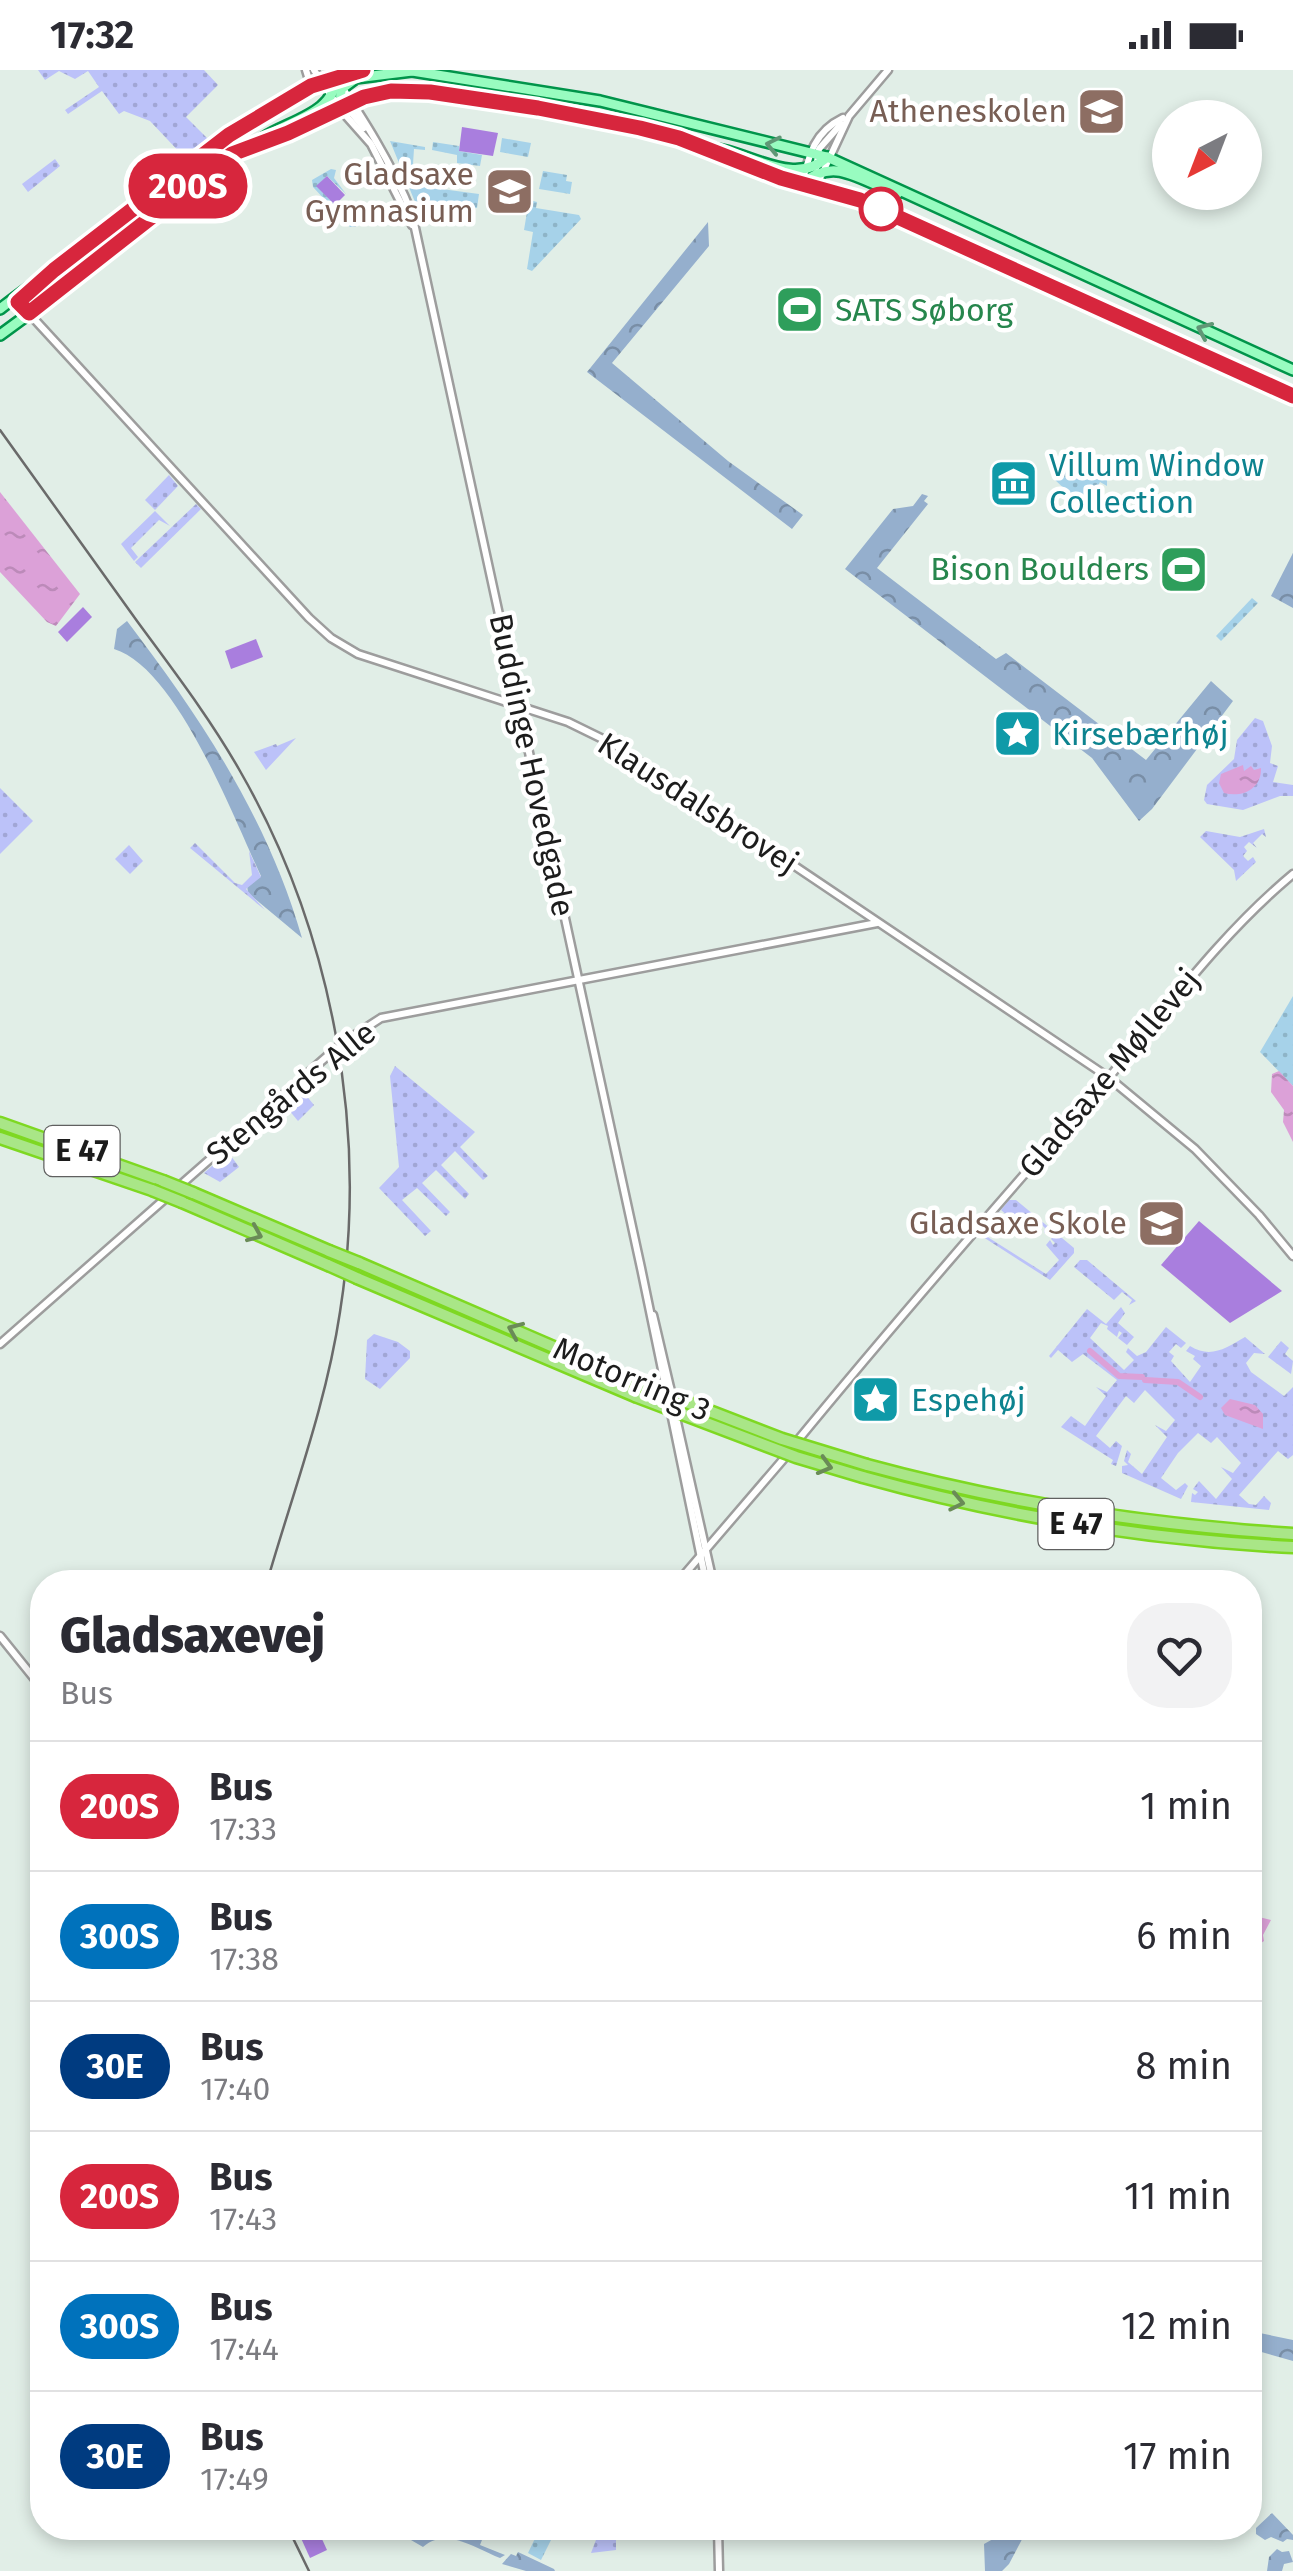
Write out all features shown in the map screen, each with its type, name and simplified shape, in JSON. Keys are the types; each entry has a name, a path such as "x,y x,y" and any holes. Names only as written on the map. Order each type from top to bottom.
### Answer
{"highway":[{"name":"Motorring 3","path":"0,1123 193,1193 637,1383 782,1439 1012,1500 1195,1528 1293,1534"},
{"name":"Motorring 3","path":"0,1138 182,1202 635,1396 796,1457 948,1500 1042,1519 1193,1539 1293,1547"}],"main road":[{"path":"0,309 229,135 321,78 364,70"},
{"path":"406,70 600,101 818,155 1293,370"},
{"path":"344,98 356,78 414,71"},
{"path":"321,78 344,98"},
{"path":"321,78 344,98"},
{"path":"0,335 224,159 344,98 391,91 442,93 612,121 679,138 802,184 816,174 818,155"},
{"path":"698,147 726,150 791,170 816,174 837,170 916,198"},
{"path":"816,174 832,191 891,213 1293,396"}],"street":[{"path":"306,70 321,78"},
{"path":"818,155 888,70"},
{"name":"Buddinge Hovedgade","path":"344,98 384,152 407,200 706,1570"},
{"name":"Buddinge Hovedgade","path":"344,98 413,226"},
{"path":"816,174 829,125 848,116"},
{"name":"Klausdalsbrovej","path":"16,299 331,638 358,654 568,722 615,745 1108,1078 1190,1144 1293,1256"},
{"name":"Gladsaxe Møllevej","path":"688,1570 1207,957 1293,874"},
{"name":"Stengårds Alle","path":"0,1344 350,1036 395,1014 878,922"},
{"path":"0,1636 30,1673"},
{"path":"718,2540 719,2571"}],"shaded area":[{"path":"38,70 204,70 218,85 186,117 210,141 185,158 150,121 124,111 119,114 102,91 68,114 65,110 99,87 88,71 75,79 59,71 45,80"},
{"path":"462,127 498,133 493,156 459,151"},
{"path":"502,138 531,143 528,157 500,152"},
{"path":"390,141 425,147 414,149 413,164 445,170 444,178 434,177 434,188 479,194 477,208 431,201 427,221 422,219"},
{"path":"433,142 482,155 480,166 457,163 457,155 432,150"},
{"path":"55,159 60,166 28,192 22,184"},
{"path":"336,170 334,178 346,194 327,176 317,186 351,222 362,208 356,227 350,227 313,187 312,180"},
{"path":"543,171 567,175 566,181 572,182 570,194 539,189"},
{"path":"327,176 345,195 335,205 316,186"},
{"path":"529,200 537,202 536,208 579,215 581,219 532,271 527,269 533,232 524,230"},
{"path":"1079,452 1107,477 1107,486 1100,482 1086,509 1054,479"},
{"path":"169,475 178,486 155,510 145,500"},
{"path":"196,504 201,509 141,568 135,562"},
{"path":"155,511 170,526 159,520 131,548 138,557 134,561 121,544"},
{"path":"1252,598 1258,603 1221,641 1216,636"},
{"path":"83,607 92,617 67,642 58,632"},
{"path":"256,639 263,657 231,669 225,651"},
{"path":"1255,718 1263,721 1272,746 1270,763 1278,766 1273,782 1293,785 1293,796 1280,796 1243,810 1207,804 1207,785 1234,759 1237,740"},
{"path":"296,738 266,770 254,752 277,746"},
{"path":"0,788 33,821 0,854"},
{"path":"1264,829 1266,837 1262,834 1253,843 1257,848 1249,842 1244,847 1247,851 1243,856 1248,861 1253,857 1256,862 1236,881 1234,870 1200,837 1206,831 1240,837"},
{"path":"195,843 235,883 242,885 252,875 249,851 261,877 246,889 265,910 190,848"},
{"path":"129,845 143,861 130,874 115,859"},
{"path":"1293,996 1293,1086 1260,1052"},
{"path":"395,1066 475,1132 460,1147 488,1176 483,1180 455,1151 441,1165 469,1194 465,1199 436,1170 422,1183 450,1212 446,1216 417,1188 402,1200 431,1231 425,1236 379,1188 399,1167 390,1076"},
{"path":"300,1088 314,1105 298,1121 283,1103"},
{"path":"228,1152 239,1167 220,1182 204,1173"},
{"path":"1009,1200 1016,1200 1051,1229 1044,1233 1039,1222 1028,1238 1021,1232 1023,1222 1018,1218 1018,1225 1001,1210"},
{"path":"999,1212 1002,1215 986,1236 1046,1274 1059,1260 1046,1245 1050,1240 1055,1243 1051,1239 1056,1233 1074,1248 1074,1253 1050,1280 980,1235"},
{"path":"1199,1221 1282,1291 1230,1323 1161,1265"},
{"path":"1080,1260 1087,1260 1136,1301 1129,1305 1132,1300 1122,1292 1114,1300 1074,1267"},
{"path":"1121,1307 1125,1313 1118,1323 1134,1337 1127,1345 1118,1338 1122,1333 1119,1331 1117,1337 1101,1323 1090,1338 1124,1370 1134,1360 1126,1352 1128,1348 1137,1356 1146,1352 1166,1327 1186,1343 1181,1348 1176,1344 1169,1352 1174,1356 1171,1361 1190,1382 1201,1366 1186,1351 1190,1346 1212,1352 1245,1337 1265,1354 1254,1353 1246,1363 1251,1372 1284,1396 1293,1387 1293,1455 1288,1459 1278,1451 1239,1495 1256,1505 1264,1496 1271,1503 1269,1510 1191,1502 1199,1481 1216,1499 1232,1479 1221,1467 1233,1473 1241,1463 1217,1437 1211,1443 1198,1433 1161,1478 1176,1490 1185,1483 1188,1486 1181,1499 1122,1473 1122,1466 1128,1465 1124,1461 1127,1450 1131,1454 1128,1462 1142,1474 1167,1437 1155,1425 1166,1431 1175,1420 1145,1390 1134,1403 1126,1396 1096,1436 1110,1448 1116,1441 1122,1446 1116,1466 1111,1464 1113,1460 1061,1427 1071,1416 1085,1426 1106,1396 1096,1387 1107,1392 1117,1380 1083,1354 1072,1362 1058,1350 1049,1356 1087,1309 1106,1324"},
{"path":"374,1334 398,1342 410,1351 410,1358 380,1389 365,1379 367,1340"},
{"path":"1281,1341 1289,1348 1285,1354 1293,1361 1291,1374 1268,1357"},
{"path":"302,2540 322,2540 327,2550 310,2558"},
{"path":"534,2540 551,2540 541,2560 528,2553"},
{"path":"596,2540 616,2540 616,2550 591,2553"}],"green space":[{"path":"708,222 709,246 612,363 728,461 803,515 792,529 587,372"},
{"path":"922,494 928,496 924,501 928,504 877,568 996,659 1006,653 1146,760 1211,681 1233,701 1139,821 1092,758 845,569 893,509 913,506"},
{"path":"1293,553 1293,608 1271,596"},
{"path":"127,621 230,771 271,852 302,938 248,893 247,885 261,876 201,748 160,684 137,662 114,649 117,629"},
{"path":"1262,2333 1293,2340 1293,2361 1262,2352"},
{"path":"1272,2513 1293,2535 1293,2540 1265,2540 1262,2522"},
{"path":"411,2540 436,2540 432,2541 423,2547"},
{"path":"454,2540 482,2540 480,2545 505,2555 500,2558"},
{"path":"991,2540 1022,2540 1002,2571 985,2571 984,2544"},
{"path":"1277,2549 1289,2551 1293,2562 1284,2564 1282,2571 1267,2571 1269,2557"},
{"path":"518,2552 555,2571 526,2571 502,2564"}],"water":[{"path":"0,492 80,594 56,626 47,622 0,572"},
{"path":"1243,765 1244,771 1251,766 1254,770 1261,768 1258,781 1244,793 1224,793 1219,783 1221,774"},
{"path":"1279,1071 1293,1086 1293,1142 1283,1122 1284,1110 1271,1092 1272,1074"},
{"path":"1230,1399 1255,1405 1263,1414 1263,1429 1225,1415 1221,1408"},
{"path":"1262,1918 1271,1920 1262,1942"}],"waterway":[{"path":"1090,1351 1119,1376 1142,1377"},
{"path":"1145,1380 1178,1382 1200,1397"}],"tram line":[{"path":"0,430 191,694 240,771 299,897 320,964 345,1103 350,1173 348,1243 326,1381 271,1570"},
{"path":"294,2540 309,2571"}],"bus line":[{"name":"200S","path":"363,70 311,86 229,135 18,302 29,313 48,300 232,154 364,97 406,90 538,108 640,128 679,138 781,178 860,200 1293,396"}],"place":[{"name":"Atheneskolen","path":"1102,111"},
{"name":"Gladsaxe Gymnasium","path":"509,192"},
{"name":"SATS Søborg","path":"800,310"},
{"name":"Villum Window Collection","path":"1014,483"},
{"name":"Bison Boulders","path":"1184,569"},
{"name":"Kirsebærhøj","path":"1017,734"},
{"name":"Gladsaxe Skole","path":"1162,1223"},
{"name":"Espehøj","path":"876,1400"}]}
